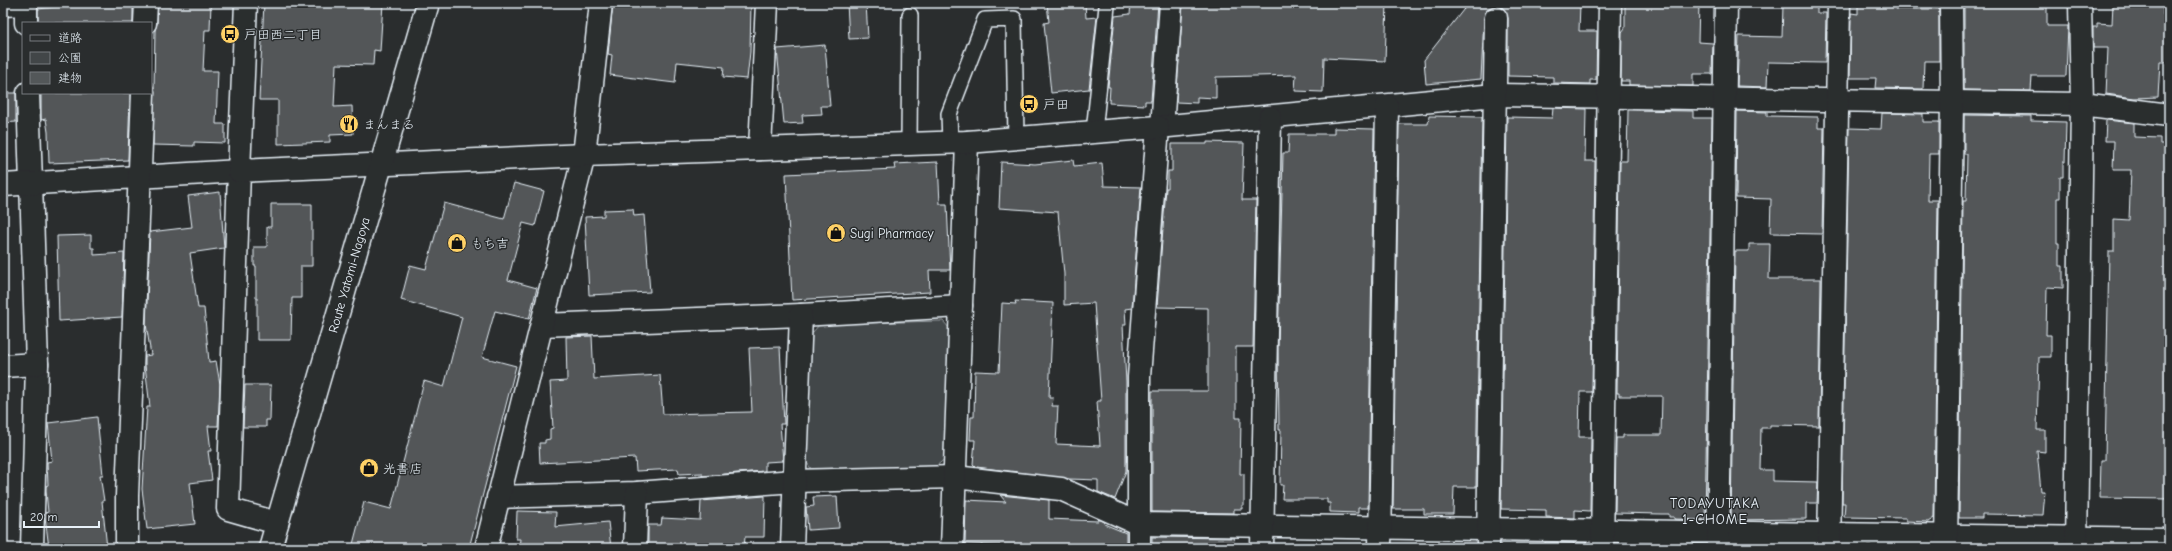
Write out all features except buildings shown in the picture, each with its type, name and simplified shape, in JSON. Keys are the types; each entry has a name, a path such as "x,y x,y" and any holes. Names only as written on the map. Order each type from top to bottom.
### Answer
{"street":[{"path":"145,22 146,3"},
{"path":"246,3 228,509 277,524"},
{"name":"Route Yatomi-Nagoya","path":"270,548 428,3"},
{"path":"486,548 584,155 601,3"},
{"path":"760,149 767,3"},
{"path":"1138,548 1140,377 1171,3"},
{"path":"1602,539 1610,3"},
{"path":"1718,540 1726,3"},
{"path":"1829,541 1839,3"},
{"path":"1946,542 1952,102 1950,3"},
{"path":"2076,543 2082,104 2080,3"},
{"path":"3,5 26,10"},
{"path":"1488,538 1496,18"},
{"path":"28,94 37,364 32,548"},
{"path":"127,548 127,496 141,177 143,94"},
{"path":"3,185 381,164 584,155 958,142 1160,127 1495,95 2082,104 2169,115"},
{"path":"1380,538 1387,106"},
{"path":"1262,548 1270,117"},
{"path":"952,548 961,306 958,142"},
{"path":"542,326 801,315 961,306"},
{"path":"792,548 801,315"},
{"path":"3,366 37,364"},
{"path":"498,497 637,492 794,482 955,477 1060,489 1139,524 1262,526 1380,538 2076,543 2169,539"},
{"path":"635,548 637,492"}],"lane":[{"path":"1094,132 1107,6"},
{"path":"909,144 910,15"},
{"path":"958,142 949,114 984,20 1014,19 1016,138"}],"green space":[{"path":"943,321 950,329 946,458 935,467 812,470 805,460 812,333 820,324"}],"place":[{"name":"戸田西二丁目","path":"230,34"},
{"name":"戸田","path":"1029,104"},
{"name":"まんまる","path":"349,124"},
{"name":"Sugi Pharmacy","path":"836,233"},
{"name":"もち吉","path":"457,243"},
{"name":"光書店","path":"369,468"}],"district":[{"name":"TODAYUTAKA 1-CHOME","path":"1715,512"}]}
